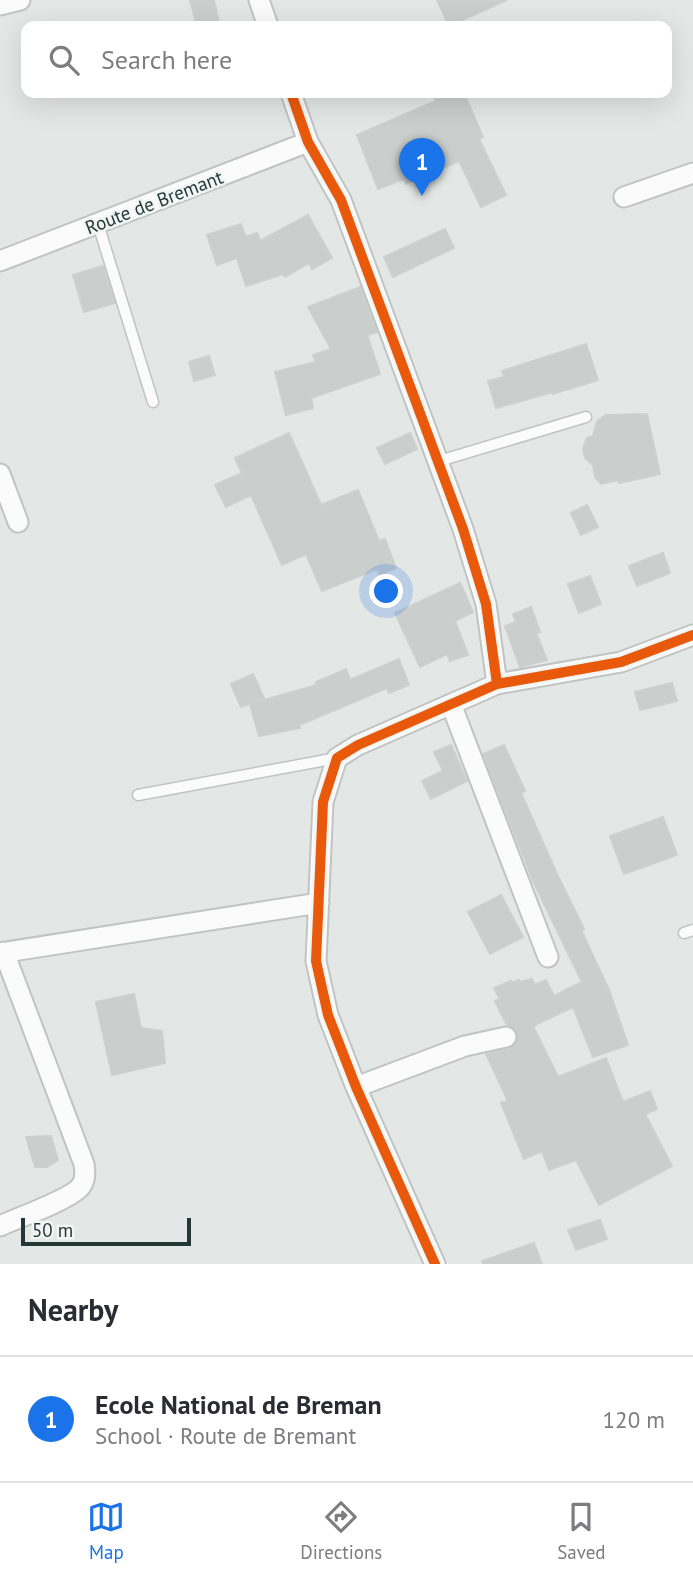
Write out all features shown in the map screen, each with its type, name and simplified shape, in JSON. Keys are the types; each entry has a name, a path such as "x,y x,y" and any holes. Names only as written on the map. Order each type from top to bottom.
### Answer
{"street":[{"path":"0,5 20,0"},
{"path":"259,0 266,21"},
{"path":"293,98 308,142 341,200 439,461 486,604 497,684"},
{"name":"Route de Bremant","path":"0,261 308,142"},
{"path":"624,197 693,173"},
{"path":"0,474 18,522"},
{"path":"435,1264 356,1087 328,1015 316,961 323,802 337,758 358,745 497,684 621,662 693,635"},
{"path":"450,704 548,957"},
{"path":"0,1226 64,1198 81,1187 85,1177 85,1164 2,953 319,903"},
{"path":"356,1087 466,1046 506,1037"}],"lane":[{"path":"98,223 153,402"},
{"path":"439,461 586,417"},
{"path":"138,795 337,758"}],"building":[{"path":"190,0 214,0 219,21 196,21"},
{"path":"437,0 507,0 460,21 447,21"},
{"path":"434,98 466,98 483,137 479,139 506,195 481,207 459,161 406,184 404,179 378,189 357,135 436,101"},
{"path":"308,215 332,258 312,269 309,263 285,277 283,274 246,286 237,258 217,265 207,235 241,224 246,237 257,233 260,241"},
{"path":"445,229 454,248 393,277 384,257"},
{"path":"103,266 115,303 84,312 73,275"},
{"path":"360,287 377,332 367,335 380,374 311,398 313,408 286,415 275,372 316,362 313,355 331,349 308,307"},
{"path":"586,344 598,380 496,408 488,381 504,377 502,371"},
{"path":"209,356 215,375 194,381 189,362"},
{"path":"647,414 660,474 601,484 595,477 593,465 585,458 583,448 587,438 593,436 597,421 606,415"},
{"path":"289,433 321,505 358,490 379,541 385,539 396,568 380,575 377,569 322,591 306,554 282,565 251,495 226,507 215,485 242,473 235,458"},
{"path":"410,433 417,449 385,464 377,448"},
{"path":"587,505 598,527 581,535 571,513"},
{"path":"663,553 670,573 637,586 629,566"},
{"path":"590,576 601,604 579,613 568,584"},
{"path":"460,583 473,612 455,621 468,655 450,661 447,654 420,667 395,613"},
{"path":"531,607 540,632 536,633 547,660 520,667 505,626 516,622 513,614"},
{"path":"399,659 409,685 389,693 387,688 299,725 300,728 259,736 250,704 317,685 316,682 346,669 350,680"},
{"path":"253,674 264,698 241,707 231,684"},
{"path":"672,683 677,701 640,710 635,692"},
{"path":"451,745 467,781 431,799 422,781 443,771 434,752"},
{"path":"504,745 525,791 521,793 584,929 581,930 609,990 628,1045 593,1057 573,1007 533,1026 558,1077 606,1058 623,1102 650,1091 657,1109 645,1114 672,1166 599,1205 576,1160 549,1170 542,1151 524,1159 501,1103 508,1101 486,1054 509,1049 518,1040 515,1029 507,1025 495,1001 500,999 494,988 511,981 532,979 535,985 546,980 554,996 582,982 534,883 483,754"},
{"path":"663,817 677,855 624,874 610,836"},
{"path":"501,895 523,937 490,954 468,912"},
{"path":"134,994 141,1028 162,1031 165,1063 112,1075 96,1002"},
{"path":"51,1136 58,1160 47,1167 35,1167 26,1137"},
{"path":"600,1220 607,1239 576,1250 568,1230"},
{"path":"534,1243 542,1264 483,1264 482,1261"}],"cycle path":[{"path":"293,98 308,142 341,200 463,529 486,604 497,684"},
{"path":"435,1264 356,1087 328,1015 316,961 323,802 337,758 358,745 497,684 621,662 693,635"}],"place":[{"name":"Ecole National de Breman","path":"422,196"}]}
